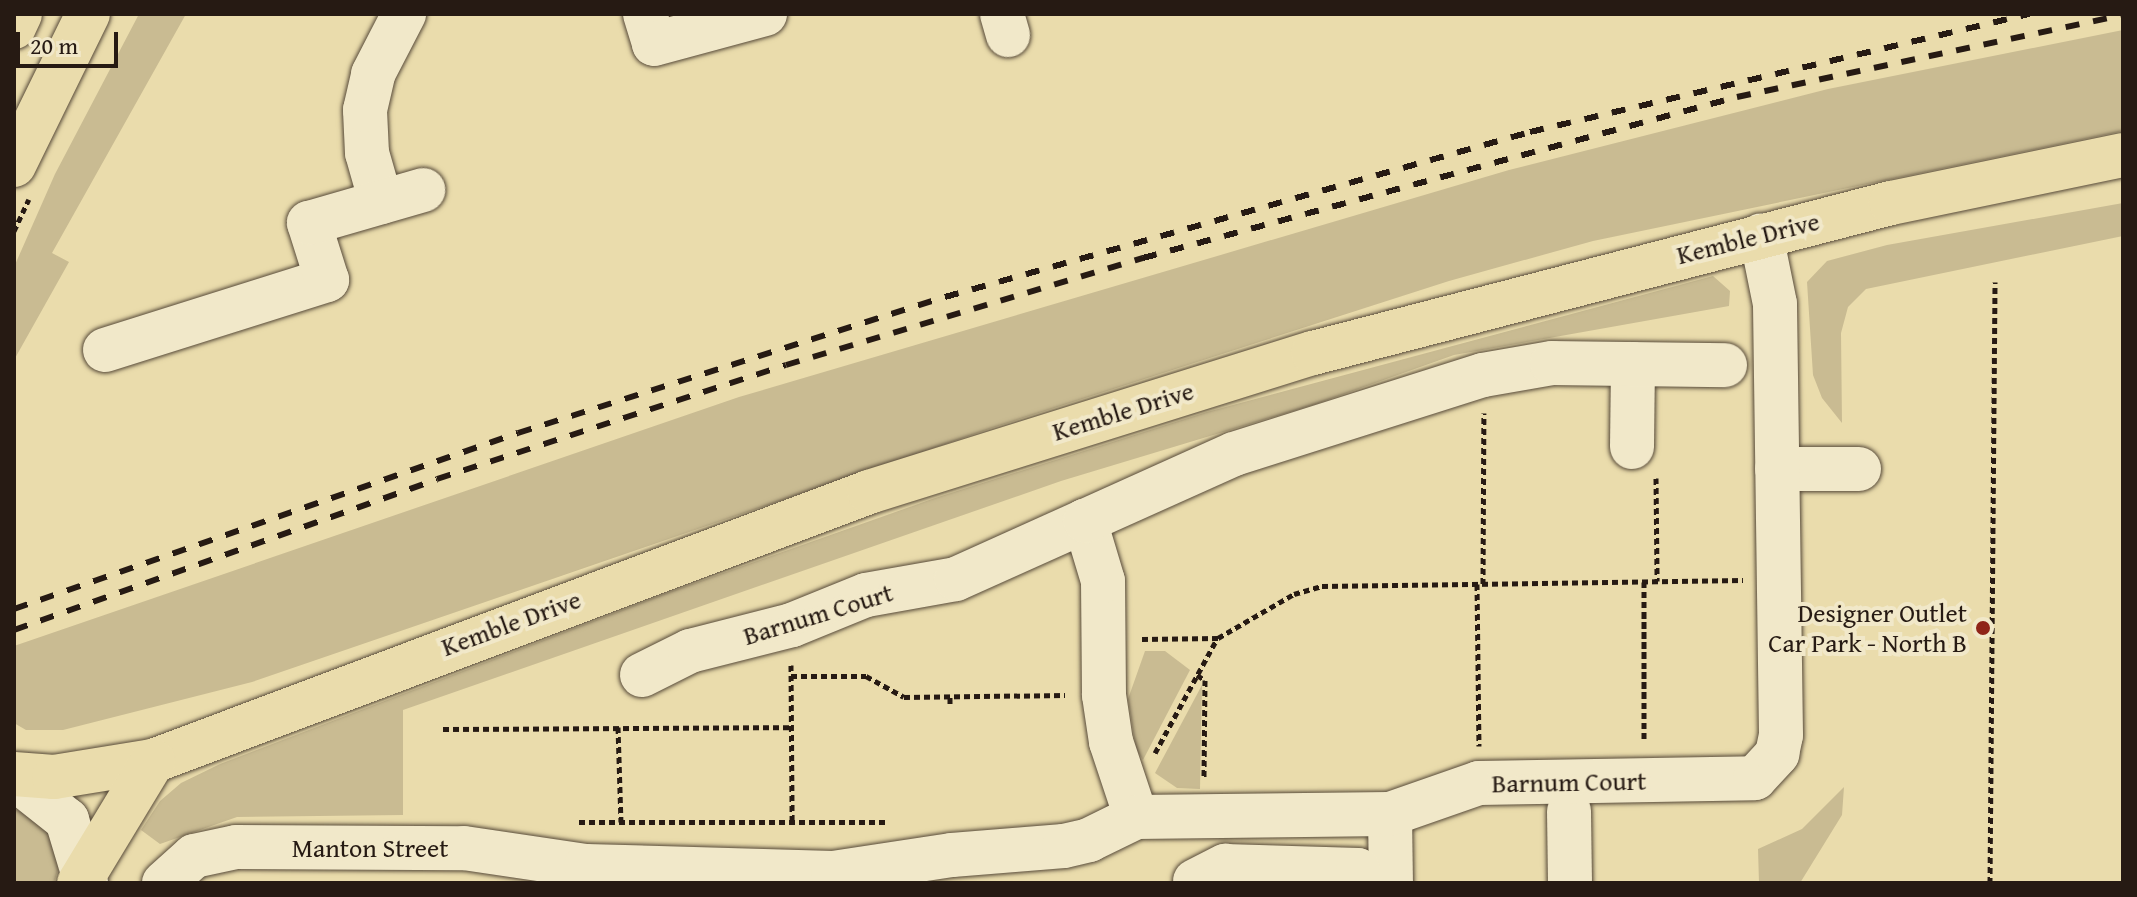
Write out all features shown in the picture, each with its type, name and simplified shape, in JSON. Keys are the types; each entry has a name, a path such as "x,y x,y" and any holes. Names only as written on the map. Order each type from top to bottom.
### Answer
{"main road":[{"path":"14,27 20,14"},
{"path":"14,165 88,14"},
{"name":"Kemble Drive","path":"14,776 54,777 153,761 869,492 1313,353 1761,235 2123,155"},
{"path":"83,881 153,761"}],"street":[{"path":"381,202 367,153 365,110 373,74 404,14"},
{"path":"645,14 654,44 748,16"},
{"path":"105,350 327,280 309,223 423,190"},
{"name":"Barnum Court","path":"1170,815 1390,814 1495,798 1755,778 1777,754 1781,735 1775,304 1761,235"},
{"name":"Barnum Court","path":"642,675 690,651 792,625 866,595 956,579 1234,454 1483,375 1552,363 1725,365"},
{"path":"1633,364 1644,461"},
{"path":"1777,469 1859,469"},
{"path":"1085,521 1103,581 1104,695 1111,742 1170,815 1195,882 1225,866 1358,870 1358,883"},
{"path":"14,776 67,820 83,881"},
{"path":"1495,798 1588,810 1570,883"},
{"path":"1390,814 1391,883"},
{"name":"Manton Street","path":"164,883 194,856 236,847 464,848 586,874 833,873 888,856 1064,846 1170,815"}],"path":[{"path":"1990,883 1995,282"},
{"path":"1483,375 1480,584 1495,798"},
{"path":"1644,461 1657,581"},
{"path":"1133,639 1218,638 1294,594 1322,586 1779,580"},
{"path":"1644,582 1644,747"},
{"path":"792,625 792,824"},
{"path":"1152,760 1218,638"},
{"path":"1170,815 1205,680 1197,675"},
{"path":"791,676 866,676 904,697 1070,695"},
{"path":"950,697 950,706"},
{"path":"1173,704 1180,708"},
{"path":"618,727 621,822"},
{"path":"443,729 792,727"},
{"path":"576,823 792,824 888,856"}],"shaded area":[{"path":"139,14 186,14 52,253 69,262 14,360 14,267 55,174"},
{"path":"2123,30 2123,131 1593,241 1449,281 992,428 252,682 63,730 26,730 14,723 14,646 739,397 1509,170 1828,89"},
{"path":"2123,203 2123,236 1866,289 1848,307 1841,333 1842,423 1822,398 1813,375 1807,282 1827,261 1887,245"},
{"path":"1713,276 1730,291 1729,306 1454,355 1316,404 1061,481 403,710 403,815 237,817 160,844 141,830 160,801 181,783 220,764 667,593 935,498 1207,412"},
{"path":"1145,651 1165,651 1190,670 1143,760 1136,749 1128,699"},
{"path":"1202,685 1200,789 1177,788 1155,773"},
{"path":"1844,787 1842,815 1800,883 1759,883 1758,849 1802,829"},
{"path":"14,809 45,822 60,863 54,883 14,883"}],"railway":[{"path":"14,609 518,433 945,297 1530,132 2029,14"},
{"path":"14,630 437,479 786,365 1143,258 1737,97 2123,15"}],"place":[{"name":"Designer Outlet Car Park - North B","path":"1983,628"}]}
